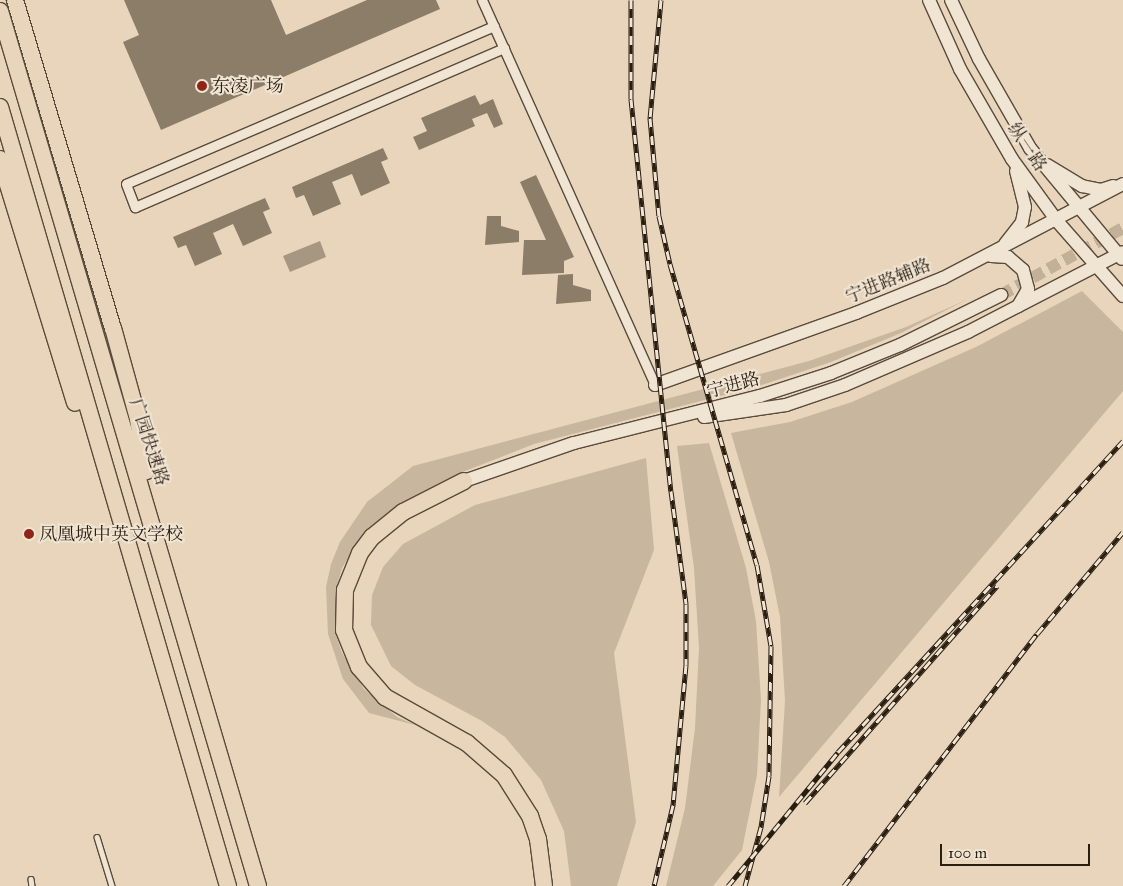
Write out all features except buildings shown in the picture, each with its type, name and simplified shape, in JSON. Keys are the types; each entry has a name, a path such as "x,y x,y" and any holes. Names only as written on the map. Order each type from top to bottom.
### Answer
{"highway":[{"path":"15,0 138,419 155,527"},
{"path":"22,0 22,23"},
{"name":"广园快速路","path":"0,11 95,338 155,527 258,886"},
{"path":"0,107 228,886"},
{"path":"0,159 47,318 140,584"},
{"path":"464,481 403,512 372,537 360,553 345,590 344,630 359,667 385,697 467,743 504,775 522,802 538,839 544,886"}],"street":[{"path":"482,0 655,385"},
{"name":"纵一路","path":"929,0 960,69 1012,160 1057,221 1111,285 1123,296"},
{"name":"纵一路","path":"951,0 979,59 1030,148 1078,210 1121,256"},
{"path":"494,26 126,184 135,206 504,48"},
{"path":"1030,148 1048,166 1082,186 1101,190 1123,184"},
{"path":"989,256 1015,234 1022,222 1023,193 1012,160"},
{"name":"宁进路辅路","path":"655,385 856,314 989,256 1078,210 1123,184"},
{"path":"989,256 1008,257 1023,270 1028,289 1014,309"},
{"path":"650,423 755,411 816,396 1014,309 1095,266 1121,256"},
{"name":"宁进路","path":"464,481 556,448 760,396 831,373 900,345 1001,295"}],"lane":[{"path":"97,836 112,886"},
{"path":"30,879 32,886"}],"shaded area":[{"path":"320,241 326,257 290,272 283,256"},
{"path":"1082,291 1123,332 1123,391 779,797 785,701 780,617 769,562 731,433 790,422 852,402 978,346"},
{"path":"968,299 901,333 831,362 759,386 534,444 460,473 399,504 365,531 342,568 336,589 335,632 342,653 364,689 397,717 415,725 369,713 343,679 328,634 326,587 331,564 340,542 367,502 413,466 809,361 906,327"},
{"path":"709,443 746,568 756,621 761,700 757,775 742,850 713,886 666,886 685,808 695,728 699,648 694,568 677,446"},
{"path":"646,458 654,550 614,653 636,822 617,886 571,886 564,831 541,780 505,737 482,721 415,685 391,666 371,625 372,595 383,567 403,544 475,505"}],"tunnel":[{"path":"1001,295 1123,228"}],"railway":[{"path":"631,0 631,99 671,491 686,604 686,665 673,805 654,886"},
{"path":"661,0 650,118 659,216 670,264 757,565 771,646 769,776 761,827 745,886"},
{"path":"728,886 838,752 1123,441"},
{"path":"844,886 1037,634 1123,532"},
{"path":"805,803 997,586"}],"place":[{"name":"东凌广场","path":"202,86"},
{"name":"凤凰城中英文学校","path":"29,534"}]}
